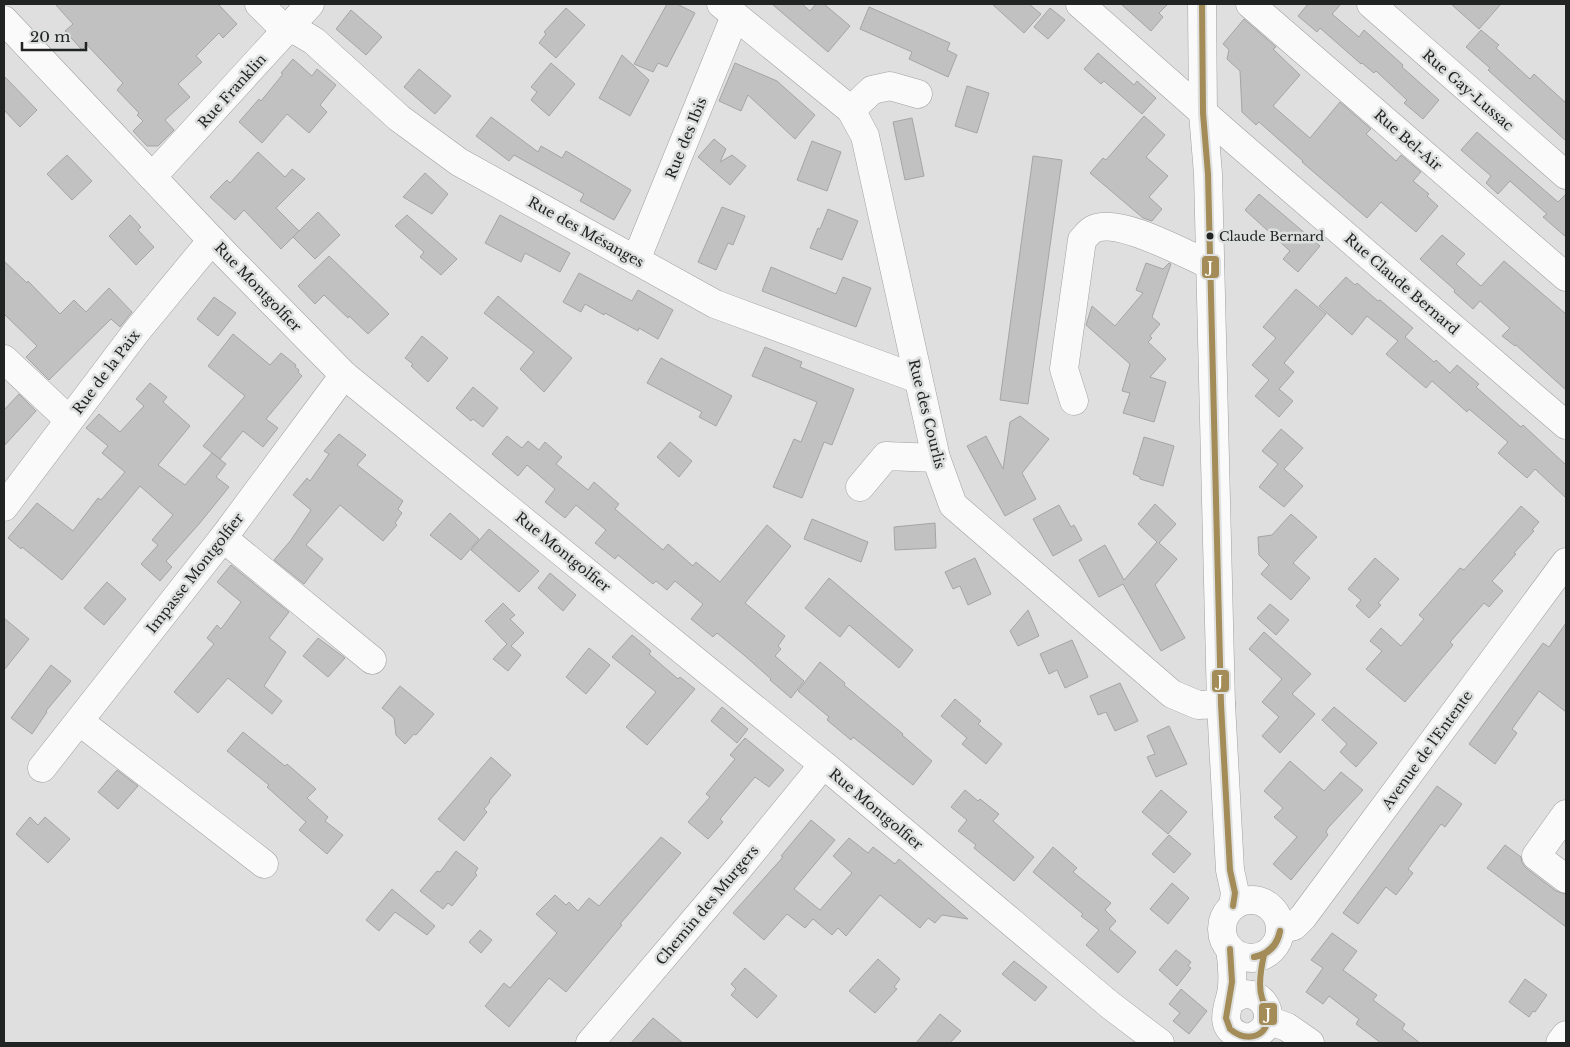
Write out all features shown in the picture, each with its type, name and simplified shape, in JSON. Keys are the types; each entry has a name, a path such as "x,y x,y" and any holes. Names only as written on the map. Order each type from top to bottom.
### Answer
{"street":[{"name":"Rue des Mésanges","path":"259,4 275,20 288,29 299,32 314,41 399,118 459,162 715,304 918,379"},
{"name":"Rue Franklin","path":"152,178 310,4"},
{"name":"Rue Claude Bernard","path":"1080,4 1566,424"},
{"path":"1202,4 1203,112 1208,174 1221,704 1230,870 1235,894 1233,906"},
{"name":"Rue Bel-Air","path":"1250,4 1566,277"},
{"name":"Rue Gay-Lussac","path":"1371,4 1566,176"},
{"name":"Rue des Courlis","path":"728,10 851,110 865,136 936,458 953,506 1172,694 1198,705 1221,704"},
{"name":"Rue des Ibis","path":"636,260 728,10"},
{"name":"Rue Montgolfier","path":"4,20 152,178 344,374 823,765 1110,1005 1160,1043"},
{"path":"851,110 872,90 890,86 918,94"},
{"path":"1074,401 1064,369 1082,240 1087,234 1093,229 1107,226 1126,229 1163,243 1210,265"},
{"name":"Rue de la Paix","path":"8,493 69,420 136,332 212,240"},
{"path":"4,359 69,420"},
{"name":"Impasse Montgolfier","path":"42,768 223,538 344,374"},
{"path":"860,487 886,456 936,458"},
{"path":"223,538 372,660"},
{"name":"Avenue de l'Entente","path":"1281,929 1294,926 1303,917 1566,562"},
{"path":"79,721 264,864"},
{"name":"Chemin des Murgers","path":"590,1043 738,869 823,765"},
{"path":"1566,814 1536,856 1566,879"},
{"path":"1250,899 1267,904 1276,912 1281,929 1278,942 1270,952 1252,958 1234,953 1230,949 1223,937 1222,924 1227,912 1233,906 1250,899"},
{"path":"1225,1023 1232,986 1230,949"},
{"path":"1256,1025 1264,955"},
{"path":"1225,1023 1235,998 1244,994 1254,996 1256,1025"},
{"path":"1225,1023 1236,1034 1256,1025 1287,1027 1310,1043"},
{"path":"1560,1043 1566,1035"}],"building":[{"path":"55,4 218,4 237,24 223,38 219,33 196,56 202,62 178,84 190,97 165,120 174,130 158,146 147,146 133,131 143,121 137,115 139,113 117,90 123,83 87,45 82,50 65,31 73,24"},
{"path":"667,4 677,4 695,13 667,67 658,63 653,72 634,64"},
{"path":"772,4 802,4 810,11 816,4 824,4 850,26 828,52"},
{"path":"992,4 1029,4 1041,14 1024,33"},
{"path":"1121,4 1168,4 1159,13 1163,17 1151,31"},
{"path":"1308,4 1341,4 1332,14 1359,37 1364,30 1439,100 1423,119 1404,103 1407,100 1376,71 1374,73 1361,64 1320,28 1317,32 1298,16"},
{"path":"1451,4 1501,4 1479,29"},
{"path":"869,7 950,43 947,50 957,55 948,77 909,59 912,52 860,29"},
{"path":"566,8 585,25 556,58 539,43 546,34 544,32"},
{"path":"1050,8 1065,20 1048,39 1034,27"},
{"path":"351,10 382,37 366,55 336,29"},
{"path":"1244,19 1276,47 1273,49 1300,75 1273,106 1296,126 1310,138 1340,102 1371,129 1366,134 1396,161 1401,155 1421,172 1413,181 1429,194 1427,196 1438,206 1416,232 1381,202 1367,218 1259,122 1256,125 1242,112 1240,71 1227,59 1229,50 1223,44"},
{"path":"1481,30 1499,45 1496,48 1530,79 1534,74 1566,103 1566,141 1488,70 1490,68 1466,47"},
{"path":"1098,53 1134,85 1137,81 1156,98 1142,114 1104,81 1101,84 1084,69"},
{"path":"622,55 649,80 630,116 599,98"},
{"path":"293,59 312,76 317,69 336,85 320,105 327,112 309,133 287,114 262,143 239,122 259,99 261,101"},
{"path":"551,63 575,84 549,116 531,100 537,92 531,87"},
{"path":"735,63 777,81 815,115 795,139 748,95 741,111 719,101"},
{"path":"419,69 451,96 435,114 404,87"},
{"path":"4,76 37,110 20,127 4,110"},
{"path":"967,86 989,93 977,133 955,126"},
{"path":"1144,116 1165,135 1146,157 1168,176 1149,197 1162,209 1152,221 1143,218 1090,173 1103,158 1106,160"},
{"path":"491,117 538,152 541,146 562,158 566,151 631,190 614,220 580,201 584,194 514,155 509,161 476,136"},
{"path":"912,118 924,176 905,180 893,122"},
{"path":"1477,132 1558,202 1566,194 1566,237 1543,217 1547,214 1510,181 1498,194 1486,183 1491,176 1461,150"},
{"path":"714,139 726,149 720,162 732,155 746,166 730,185 698,157"},
{"path":"812,141 841,152 827,191 797,180"},
{"path":"258,152 285,177 292,169 305,179 276,208 299,231 281,249 244,210 235,220 210,197 227,180 230,183"},
{"path":"67,155 92,181 72,200 47,174"},
{"path":"1033,156 1062,160 1028,404 1000,400"},
{"path":"425,173 448,194 432,214 403,197"},
{"path":"1259,194 1320,246 1298,272 1283,259 1290,251 1245,210"},
{"path":"722,207 745,216 733,245 728,243 716,270 698,262"},
{"path":"828,209 858,221 842,260 810,248"},
{"path":"318,212 340,235 315,259 293,237"},
{"path":"130,215 141,227 138,230 154,247 136,265 109,236"},
{"path":"407,215 457,259 441,275 420,257 424,252 395,226"},
{"path":"500,215 570,253 560,272 525,253 521,262 485,243"},
{"path":"1442,235 1465,254 1456,264 1481,286 1504,261 1566,314 1566,390 1516,345 1502,336 1510,328 1480,301 1473,309 1420,259"},
{"path":"329,256 389,314 368,334 324,295 315,304 298,286"},
{"path":"4,261 27,283 28,281 60,314 74,300 86,312 109,288 132,312 120,327 111,319 49,380 26,357 37,346 4,314"},
{"path":"1146,263 1163,269 1169,263 1171,264 1152,317 1160,324 1150,336 1152,338 1148,342 1166,359 1150,377 1166,382 1154,422 1123,413 1130,393 1122,391 1130,364 1086,325 1092,306 1115,326 1143,293 1136,290"},
{"path":"771,267 836,294 843,277 871,288 856,327 762,291"},
{"path":"579,273 632,301 638,290 673,310 658,339 639,328 638,331 605,313 604,315 585,304 581,312 563,302"},
{"path":"1346,277 1355,285 1357,283 1378,301 1380,300 1413,328 1405,337 1434,362 1436,360 1450,373 1457,365 1479,384 1476,387 1521,427 1523,425 1566,465 1566,498 1535,469 1527,478 1498,453 1508,442 1469,409 1467,412 1432,381 1426,388 1386,354 1398,341 1367,316 1352,335 1319,306"},
{"path":"1296,289 1326,314 1284,363 1294,372 1279,389 1293,401 1279,417 1255,396 1269,380 1252,365 1276,338 1263,327"},
{"path":"498,296 572,358 544,392 520,369 534,352 484,313"},
{"path":"214,297 236,313 218,336 197,319"},
{"path":"233,334 270,365 281,353 296,365 295,367 302,376 266,419 278,428 263,447 243,431 220,459 203,446 245,396 208,366"},
{"path":"422,336 448,358 428,382 411,366 413,364 405,358"},
{"path":"765,347 802,362 800,367 854,389 832,445 824,442 802,498 773,487 794,439 801,442 817,402 752,376"},
{"path":"661,358 732,396 716,426 699,417 702,412 647,383"},
{"path":"150,383 167,397 163,402 190,426 158,465 185,485 212,453 226,464 216,477 229,487 166,561 172,567 160,581 141,564 158,545 152,540 173,515 140,486 62,580 8,538 37,503 73,531 98,498 101,500 125,472 102,453 108,446 86,428 99,414 120,432 144,406 136,399"},
{"path":"473,387 498,408 483,427 473,419 471,421 456,408"},
{"path":"19,394 36,411 4,446 4,410"},
{"path":"1020,416 1049,439 1022,473 1036,499 1005,516 967,446 986,436 1003,469 1010,422"},
{"path":"1281,429 1303,448 1284,469 1303,486 1284,507 1259,487 1278,464 1262,451"},
{"path":"339,434 366,455 357,465 403,501 398,509 402,513 395,523 397,525 383,541 340,505 306,545 323,559 304,584 274,560 291,540 311,510 293,495 307,478 310,481 329,454 324,451"},
{"path":"507,436 522,448 528,441 539,450 545,442 562,457 556,464 588,490 594,482 619,504 615,509 663,550 668,544 693,566 696,562 720,582 767,525 791,546 745,603 785,636 778,646 781,649 775,656 804,681 791,698 717,633 713,637 691,619 703,604 675,581 667,590 656,581 653,584 618,555 615,559 595,543 606,530 576,505 565,518 545,502 555,489 527,465 518,476 492,454"},
{"path":"1144,437 1174,446 1163,486 1140,479 1140,477 1133,474"},
{"path":"670,442 692,461 679,477 657,457"},
{"path":"1155,504 1176,524 1159,543 1177,559 1155,585 1185,638 1161,651 1123,584 1099,597 1079,560 1105,545 1124,580 1157,542 1138,524"},
{"path":"1059,505 1071,527 1074,525 1082,540 1053,556 1033,519"},
{"path":"1521,506 1539,522 1532,530 1534,531 1514,553 1516,554 1492,581 1503,591 1489,607 1484,603 1450,642 1453,645 1405,702 1366,669 1382,651 1370,641 1381,628 1401,646 1424,619 1419,615 1460,568 1464,570"},
{"path":"450,513 479,539 461,560 430,535"},
{"path":"1291,514 1317,537 1293,563 1310,578 1291,600 1261,574 1269,565 1259,555 1258,537 1272,535"},
{"path":"812,519 868,542 861,562 804,539"},
{"path":"935,523 936,548 895,550 894,527"},
{"path":"489,529 539,571 519,592 471,550"},
{"path":"975,558 991,594 968,605 960,586 953,589 945,572"},
{"path":"1375,558 1399,579 1378,603 1381,605 1369,618 1356,606 1361,600 1348,589"},
{"path":"231,565 289,612 269,638 286,652 264,686 282,701 272,714 228,678 198,713 174,692 214,644 207,638 217,625 221,629 241,602 217,582"},
{"path":"550,573 576,595 563,611 538,588"},
{"path":"829,578 913,650 899,668 849,625 840,637 805,608"},
{"path":"107,582 126,599 104,625 84,608"},
{"path":"503,603 515,615 510,619 524,633 511,646 521,655 508,671 493,659 507,644 485,621"},
{"path":"1270,604 1289,620 1276,635 1257,618"},
{"path":"1028,610 1039,636 1018,646 1010,631"},
{"path":"4,618 29,639 4,670"},
{"path":"1566,623 1566,712 1539,691 1512,729 1517,733 1495,764 1469,744 1543,643 1549,647"},
{"path":"1264,632 1311,674 1292,694 1315,714 1280,753 1262,736 1279,717 1262,702 1282,679 1249,649"},
{"path":"632,635 651,651 649,654 678,679 680,677 695,689 647,745 626,727 656,692 612,657"},
{"path":"318,638 345,658 328,677 303,656"},
{"path":"1072,640 1088,677 1065,688 1057,670 1049,674 1040,654"},
{"path":"589,648 610,665 586,694 566,677"},
{"path":"820,662 932,761 913,785 853,737 851,740 827,720 829,717 798,691"},
{"path":"51,665 71,681 46,711 32,734 11,718"},
{"path":"1120,683 1138,721 1115,731 1106,712 1098,715 1090,696"},
{"path":"400,686 434,714 416,735 414,734 405,744 396,735 394,718 382,708"},
{"path":"955,699 981,721 978,724 1002,744 986,764 962,744 967,738 941,716"},
{"path":"722,707 748,729 737,743 711,721"},
{"path":"1334,707 1377,743 1356,767 1340,752 1347,744 1322,720"},
{"path":"1169,726 1187,764 1156,777 1147,757 1155,754 1147,736"},
{"path":"243,732 285,766 287,764 316,789 307,798 328,817 325,821 343,835 327,854 299,830 306,822 267,787 269,785 227,751"},
{"path":"745,738 784,770 769,787 755,777 720,819 723,822 708,839 688,822 710,797 706,794 735,759 730,755"},
{"path":"491,757 511,775 489,801 484,809 487,812 464,841 438,819"},
{"path":"1290,761 1324,791 1341,772 1363,790 1328,828 1326,832 1328,835 1291,880 1273,864 1297,837 1274,817 1283,808 1264,791"},
{"path":"117,770 138,786 118,809 98,792"},
{"path":"1437,786 1462,804 1445,827 1441,824 1408,869 1413,873 1396,895 1386,887 1358,924 1343,913"},
{"path":"965,790 999,814 993,821 1034,857 1014,881 974,848 976,845 958,831 967,820 951,807"},
{"path":"1161,790 1187,812 1168,834 1142,812"},
{"path":"30,817 38,825 45,817 70,839 48,863 16,834"},
{"path":"811,820 835,840 794,889 820,910 852,873 833,856 849,838 868,853 873,847 895,864 899,859 968,919 942,915 935,923 928,918 920,928 880,895 846,936 838,928 832,935 813,919 805,928 787,914 764,940 733,913 783,857 781,856"},
{"path":"1169,835 1191,854 1174,873 1152,854"},
{"path":"661,837 681,853 620,924 622,925 566,992 549,978 509,1027 485,1006 504,983 510,988 557,933 536,914 555,895 566,905 569,902 578,911 589,898 599,906"},
{"path":"1505,845 1521,857 1522,863 1526,868 1556,891 1566,894 1566,927 1487,868"},
{"path":"1053,847 1077,868 1073,872 1111,903 1105,910 1116,921 1109,929 1136,952 1118,973 1086,945 1099,930 1033,872"},
{"path":"456,851 478,868 475,873 477,875 452,906 448,903 443,909 420,891 437,871 440,872"},
{"path":"1172,883 1189,898 1168,924 1150,909"},
{"path":"392,889 435,926 427,935 395,912 379,931 366,920"},
{"path":"480,930 492,940 481,953 469,942"},
{"path":"1332,933 1357,951 1343,970 1377,995 1373,1000 1405,1024 1402,1029 1420,1043 1381,1043 1356,1024 1359,1019 1329,996 1323,1004 1306,992 1323,968 1311,960"},
{"path":"1176,950 1191,962 1188,966 1191,968 1177,986 1159,970"},
{"path":"878,959 900,979 894,987 897,989 875,1013 849,991"},
{"path":"1014,961 1047,987 1035,1001 1002,974"},
{"path":"745,968 777,996 757,1018 731,995 736,989 731,984"},
{"path":"1525,979 1547,995 1529,1017 1509,1002"},
{"path":"1181,989 1207,1011 1189,1034 1173,1021 1180,1013 1169,1004"},
{"path":"940,1014 961,1031 950,1043 916,1043"},
{"path":"653,1018 683,1043 631,1043"}],"transit line":[{"name":"J","path":"1202,4 1203,113 1208,174 1221,704 1230,870 1235,893 1233,906"},
{"name":"J","path":"1254,957 1264,954 1271,948 1277,940 1280,931"},
{"name":"J","path":"1254,957 1272,949 1280,931"},
{"name":"J","path":"1230,949 1232,982 1226,1018 1230,1029 1248,1037 1259,1034 1266,1025 1268,1017 1260,988 1264,955"}],"place":[{"name":"Claude Bernard","path":"1210,236"}]}
